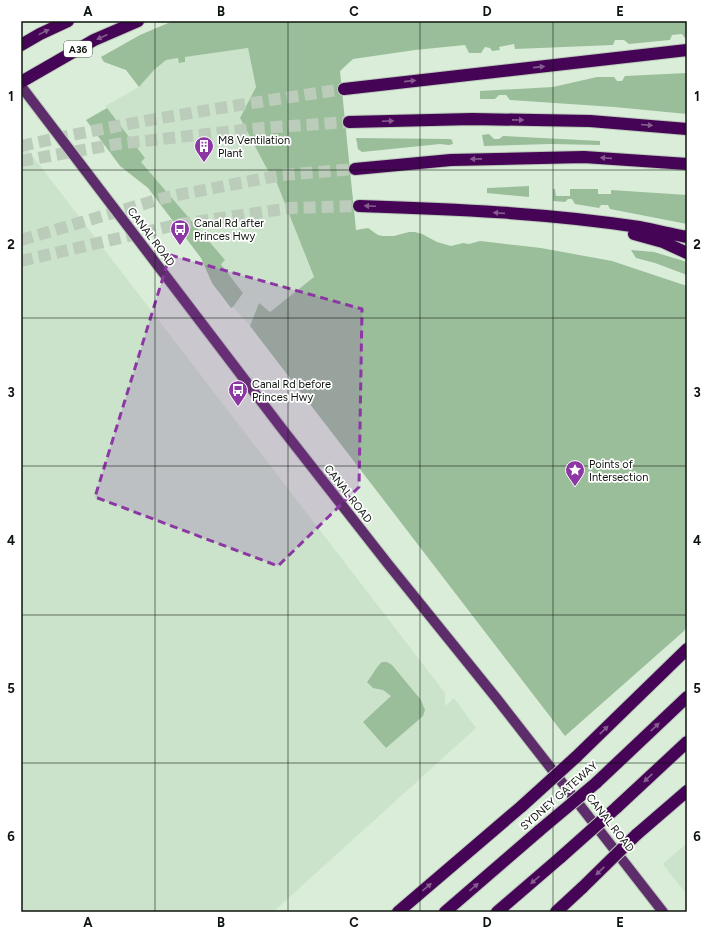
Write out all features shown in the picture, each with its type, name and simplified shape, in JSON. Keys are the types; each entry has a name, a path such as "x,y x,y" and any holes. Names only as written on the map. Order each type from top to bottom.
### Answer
{"highway":[{"name":"A36","path":"21,45 68,21"},
{"name":"A36","path":"21,82 94,40 138,21"},
{"path":"344,88 687,50"},
{"path":"642,55 687,54"},
{"path":"349,122 472,119 590,121 687,129"},
{"path":"355,169 451,160 584,157 687,164"},
{"path":"359,206 448,209 538,216 639,227 687,237"},
{"path":"538,216 616,228 663,242 687,253"},
{"path":"398,912 522,806 576,757 687,649"},
{"name":"SYDNEY GATEWAY","path":"445,912 596,782 687,696"},
{"path":"499,912 616,808 687,742"},
{"path":"556,912 584,887 636,835 687,791"}],"main road":[{"name":"CANAL ROAD","path":"21,86 283,430 388,564 497,699 663,912"}],"highlighted area":[{"path":"170,255 362,309 359,487 278,566 95,497"}],"shaded area":[{"path":"173,21 687,21 687,37 685,38 682,34 672,35 670,40 629,44 624,40 615,40 613,45 515,49 514,44 499,47 500,50 492,51 490,48 485,47 481,53 469,53 465,45 415,50 353,59 340,71 356,230 368,228 378,235 383,236 394,236 415,232 437,242 451,246 480,241 541,248 612,261 687,286 687,625 684,631 565,736 250,326 259,303 270,312 314,277 276,181 266,167 240,118 256,87 248,48 185,57 185,62 179,63 178,58 166,60 154,70 139,87 126,70 104,62 101,57 140,35"},
{"name":"M8 Ventilation Plant","path":"248,48 256,87 240,118 266,167 276,181 314,278 270,312 259,303 250,326 233,307 243,293 221,263 224,261 140,161 145,157 105,106 139,87 154,70 166,60 179,58 180,63 185,62 184,57"},
{"path":"687,73 687,114 614,107 510,100 506,95 499,95 495,99 480,99 480,91 553,87 597,77 614,77 617,81 622,81 625,76"},
{"path":"107,108 145,158 141,162 225,260 221,264 243,293 233,307 231,308 212,283 201,258 148,188 120,166 86,120"},
{"path":"489,134 494,139 499,139 503,136 600,141 600,145 550,144 484,146 482,135"},
{"path":"356,138 450,139 452,140 453,144 362,152 358,149"},
{"path":"21,141 445,693 445,706 454,698 476,728 273,912 21,912"},
{"path":"529,186 529,197 487,193 487,188"},
{"path":"553,189 555,189 556,196 570,196 570,189 598,189 598,194 611,194 611,190 687,195 687,224 610,209 608,205 601,205 599,208 575,204 572,199 568,199 565,202 553,201"},
{"path":"631,250 654,252 687,262 687,275 655,263 636,258"},
{"path":"382,662 387,662 392,665 421,700 425,710 423,716 386,748 363,722 391,696 383,690 373,688 367,682"},
{"path":"687,843 687,895 663,864"}],"tunnel":[{"path":"21,146 182,114 344,89"},
{"path":"21,161 117,144 261,128 349,122"},
{"path":"21,240 167,197 282,175 355,169"},
{"path":"21,261 180,224 291,208 359,206"}],"place":[{"name":"M8 Ventilation Plant","path":"204,163"},
{"name":"Canal Rd after Princes Hwy","path":"180,246"},
{"name":"Canal Rd before Princes Hwy","path":"238,407"},
{"name":"Points of Intersection","path":"575,487"}]}
